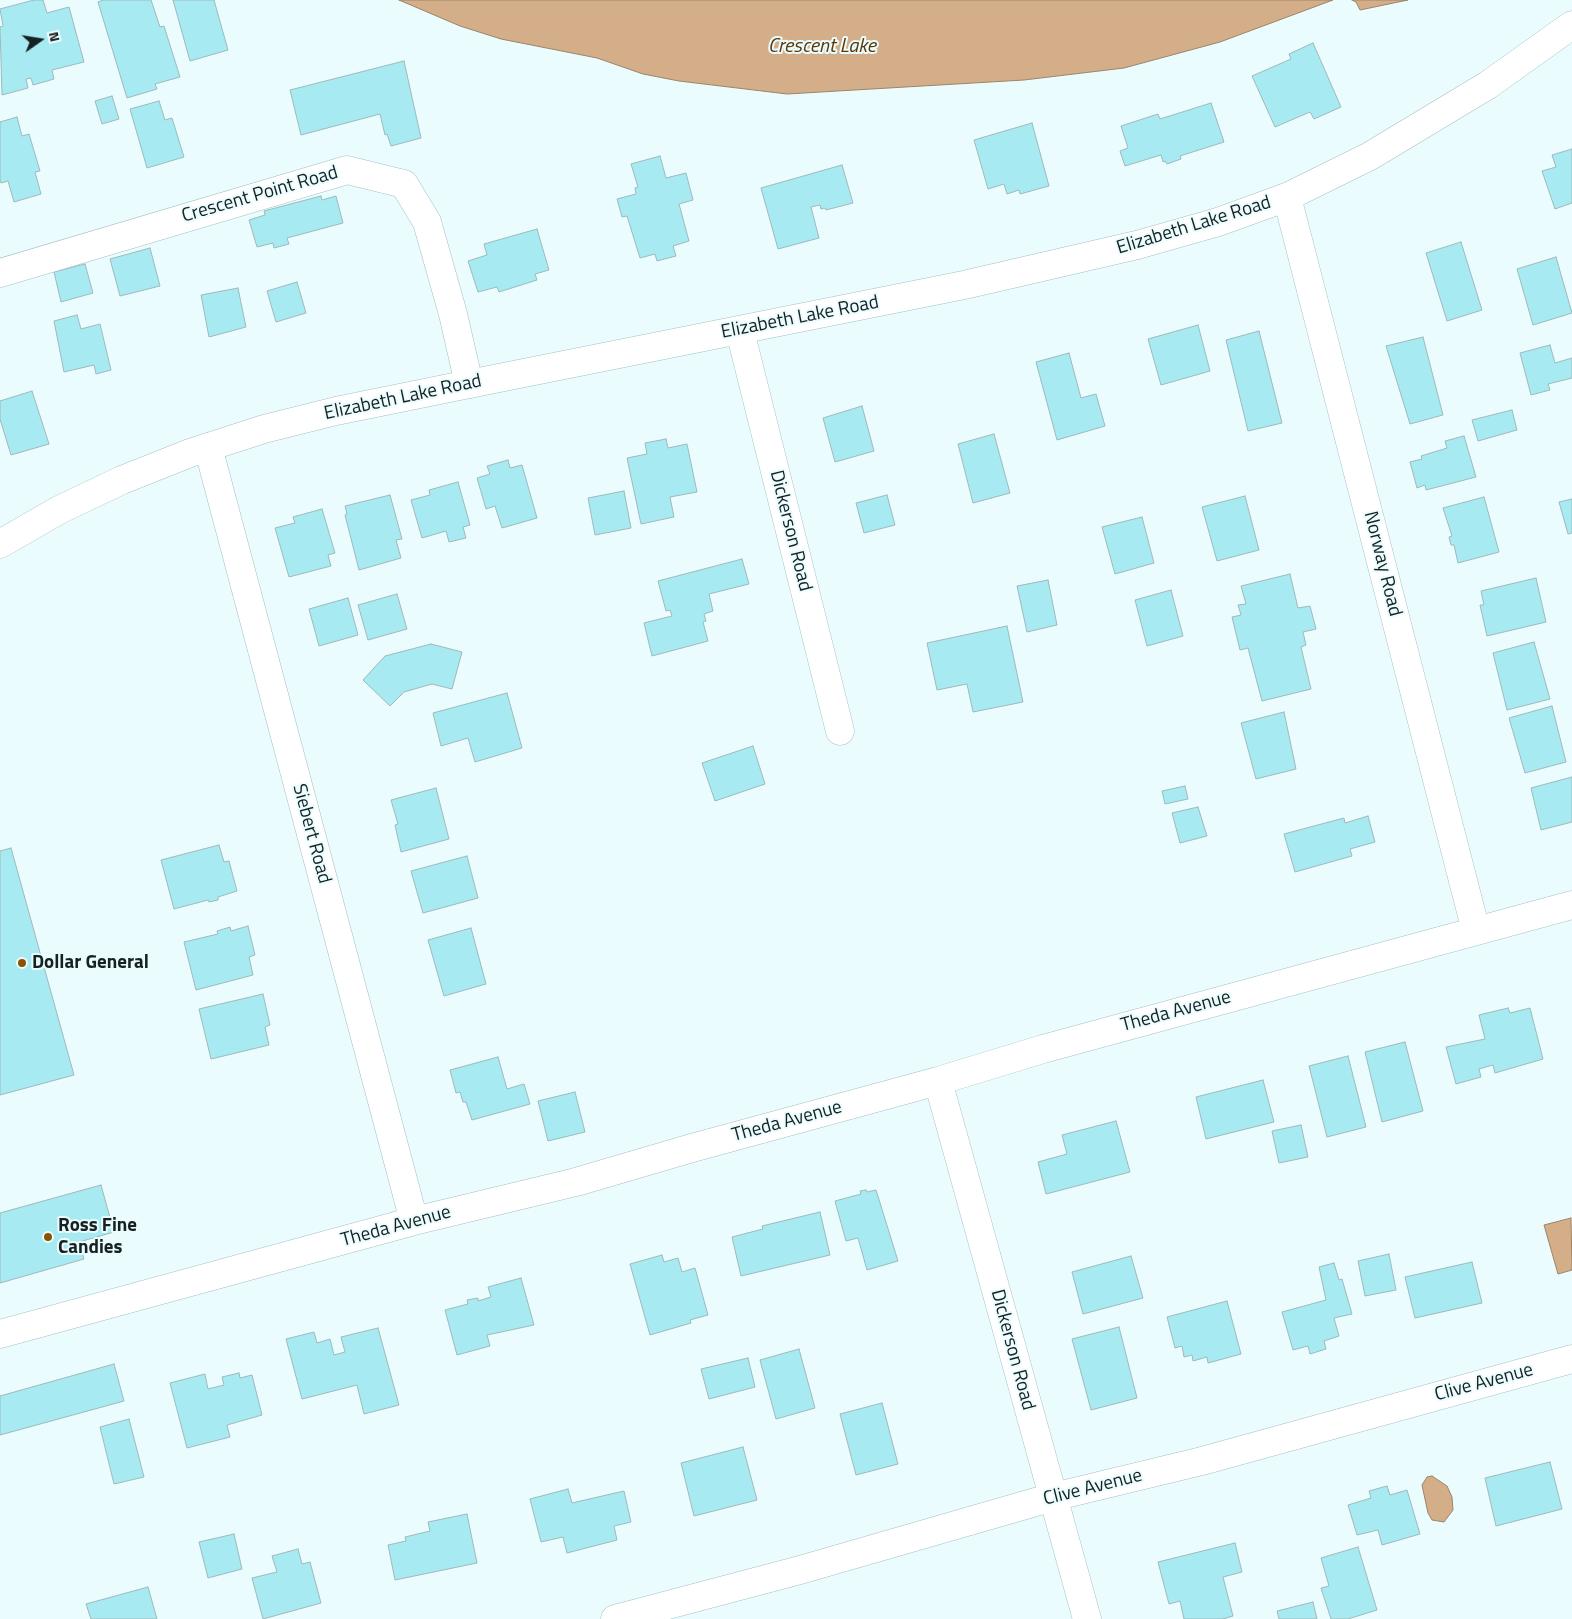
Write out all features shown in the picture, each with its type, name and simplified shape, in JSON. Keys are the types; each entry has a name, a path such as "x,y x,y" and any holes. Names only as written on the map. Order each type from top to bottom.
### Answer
{"street":[{"name":"Elizabeth Lake Road","path":"0,544 101,490 158,465 208,447 300,420 1056,265 1178,234 1287,197 1343,171 1427,124 1488,85 1572,24"},
{"name":"Crescent Point Road","path":"0,273 347,170 404,184 426,222 453,314 469,384"},
{"name":"Norway Road","path":"1287,197 1476,931"},
{"name":"Dickerson Road","path":"740,331 840,732"},
{"name":"Siebert Road","path":"208,447 414,1221"},
{"name":"Theda Avenue","path":"0,1334 414,1221 576,1182 692,1148 938,1081 1043,1048 1572,905"},
{"name":"Dickerson Road","path":"938,1081 1087,1619"},
{"name":"Clive Avenue","path":"615,1619 800,1570 1053,1497 1202,1461 1572,1359"}],"water":[{"name":"Crescent Lake","path":"399,0 1333,0 1220,42 1124,68 1024,80 787,94 679,81 643,74 597,58 501,39 460,26"},
{"path":"1352,0 1408,0 1360,10 1356,2"},
{"path":"1571,1218 1572,1270 1558,1274 1544,1225"},
{"path":"1432,1476 1447,1486 1452,1497 1453,1510 1444,1522 1432,1520 1428,1513 1422,1485 1427,1477"}],"building":[{"path":"34,0 43,0 47,13 69,7 84,62 52,70 54,79 33,85 31,78 26,79 28,88 2,95 0,27 3,26 0,9"},
{"path":"103,0 151,0 160,27 164,26 180,77 155,84 157,89 127,98 98,2"},
{"path":"173,0 214,0 228,50 190,61"},
{"path":"1313,43 1341,107 1314,119 1310,112 1275,127 1252,76 1291,59 1289,54"},
{"path":"404,61 421,138 391,146 387,134 385,135 380,114 301,135 290,90"},
{"path":"112,96 119,119 102,124 95,101"},
{"path":"159,101 165,120 172,118 184,157 147,168 130,109"},
{"path":"1211,103 1224,142 1180,156 1181,159 1167,164 1165,161 1163,162 1161,155 1125,166 1120,151 1128,148 1121,126 1158,114 1160,119"},
{"path":"17,117 22,136 29,134 40,171 35,172 41,194 14,202 8,181 1,183 0,180 0,122"},
{"path":"1032,123 1049,186 1020,194 1019,190 1007,194 1004,184 988,189 974,140"},
{"path":"1572,149 1572,203 1555,209 1542,171 1556,167 1552,155"},
{"path":"660,156 666,178 686,173 693,200 679,204 689,241 673,246 676,256 657,261 655,254 640,258 627,216 622,217 617,199 636,194 635,188 638,187 631,164"},
{"path":"842,165 853,203 826,210 825,208 821,209 820,205 811,207 819,238 778,249 761,188"},
{"path":"321,196 322,200 336,196 343,223 287,238 289,244 274,248 273,243 257,247 249,220 265,215 264,211"},
{"path":"537,229 549,270 535,274 537,280 499,292 497,287 478,292 468,261 487,255 484,244"},
{"path":"1461,242 1482,310 1447,321 1426,253"},
{"path":"150,248 160,286 120,296 110,259"},
{"path":"1556,257 1572,313 1533,325 1517,269"},
{"path":"85,264 93,293 61,302 54,272"},
{"path":"297,282 306,313 276,322 267,291"},
{"path":"238,288 246,327 209,337 201,295"},
{"path":"77,315 81,329 100,324 111,370 96,374 94,365 64,372 54,321"},
{"path":"1198,325 1210,371 1161,385 1148,339"},
{"path":"1259,331 1282,423 1248,431 1226,340"},
{"path":"1423,337 1443,415 1410,424 1386,346"},
{"path":"1550,345 1555,363 1572,358 1572,378 1548,384 1550,390 1531,395 1520,353"},
{"path":"1069,353 1081,398 1096,394 1105,426 1057,440 1036,362"},
{"path":"32,391 49,444 11,455 0,419 0,401"},
{"path":"862,406 874,451 835,462 823,418"},
{"path":"1512,410 1517,430 1478,441 1472,420"},
{"path":"994,434 1010,493 973,503 958,444"},
{"path":"1464,436 1476,477 1426,490 1425,485 1417,488 1410,462 1422,459 1421,456 1447,448 1445,441"},
{"path":"666,439 668,448 687,444 697,492 670,497 674,517 641,524 627,458 647,454 645,443"},
{"path":"508,460 510,468 522,465 537,518 502,528 495,506 486,509 477,478 490,474 487,466"},
{"path":"458,482 470,525 463,527 466,538 449,542 446,531 422,538 411,500 430,495 429,490"},
{"path":"624,491 631,528 595,535 588,498"},
{"path":"390,495 402,539 396,540 401,558 359,570 345,515 347,514 345,506"},
{"path":"887,495 895,525 864,533 856,503"},
{"path":"1245,496 1259,550 1217,561 1202,507"},
{"path":"1484,497 1499,552 1458,563 1454,545 1451,545 1449,537 1452,536 1443,508"},
{"path":"1572,499 1572,533 1568,534 1559,502"},
{"path":"322,509 335,553 328,555 331,566 289,577 275,528 295,523 293,517"},
{"path":"1142,517 1154,563 1115,574 1102,527"},
{"path":"742,559 749,584 709,594 713,611 704,614 706,621 703,622 708,641 652,656 644,623 672,616 670,610 666,611 658,581"},
{"path":"1290,574 1298,608 1310,606 1316,629 1303,632 1306,645 1301,647 1311,689 1262,701 1248,648 1240,650 1232,617 1241,615 1238,605 1246,604 1241,586"},
{"path":"1536,578 1546,622 1487,636 1480,605 1484,605 1481,591"},
{"path":"1048,580 1057,625 1027,632 1017,586"},
{"path":"1171,590 1183,636 1147,646 1135,600"},
{"path":"397,594 407,629 368,640 358,605"},
{"path":"348,598 358,635 319,646 309,609"},
{"path":"1007,626 1023,702 973,712 967,684 937,690 927,643"},
{"path":"1534,642 1550,699 1507,710 1493,653"},
{"path":"431,644 462,652 452,689 432,684 404,692 390,706 363,680 385,656"},
{"path":"507,693 522,748 475,762 468,738 441,746 433,713"},
{"path":"1552,706 1566,762 1525,773 1509,718"},
{"path":"1284,712 1296,769 1256,779 1241,723"},
{"path":"753,746 765,784 715,801 702,763"},
{"path":"1572,777 1572,822 1541,830 1531,788"},
{"path":"1185,786 1188,799 1165,804 1162,791"},
{"path":"436,788 449,839 401,852 395,825 398,824 391,800"},
{"path":"1198,807 1207,836 1180,843 1172,813"},
{"path":"1368,816 1375,842 1350,849 1352,856 1295,872 1284,834 1344,818 1345,823"},
{"path":"219,845 224,862 229,861 237,891 218,897 218,900 209,902 208,900 174,909 161,860"},
{"name":"Dollar General","path":"11,848 74,1075 0,1095 0,851"},
{"path":"467,856 478,898 423,913 411,871"},
{"path":"248,926 255,955 249,957 253,975 196,990 184,942 218,934 217,931 230,927 231,931"},
{"path":"471,928 486,984 444,996 428,940"},
{"path":"263,994 270,1025 265,1027 269,1045 211,1059 199,1009"},
{"path":"1508,1008 1510,1013 1530,1008 1543,1059 1495,1073 1493,1065 1479,1069 1481,1077 1456,1084 1446,1047 1485,1039 1479,1015"},
{"path":"1405,1042 1423,1111 1382,1122 1365,1052"},
{"path":"1348,1056 1366,1127 1327,1137 1309,1066"},
{"path":"498,1057 507,1089 524,1084 530,1104 472,1120 466,1102 463,1102 460,1092 456,1093 450,1070"},
{"path":"1263,1080 1274,1122 1206,1139 1196,1097"},
{"path":"575,1092 585,1132 548,1141 538,1101"},
{"path":"1116,1121 1130,1172 1046,1194 1038,1162 1067,1154 1062,1135"},
{"path":"1301,1125 1308,1157 1279,1163 1272,1131"},
{"name":"Ross Fine Candies","path":"101,1185 114,1232 79,1242 84,1259 0,1283 0,1213"},
{"path":"866,1190 867,1192 876,1190 898,1261 867,1270 858,1238 846,1241 835,1201 861,1194 860,1191"},
{"path":"820,1212 830,1255 741,1276 732,1237 763,1229 762,1226"},
{"path":"1389,1254 1396,1290 1365,1296 1358,1261"},
{"path":"662,1255 664,1262 678,1258 682,1272 695,1268 708,1315 690,1320 691,1323 650,1335 630,1264"},
{"path":"1131,1256 1143,1298 1083,1314 1072,1272"},
{"path":"1472,1262 1482,1303 1415,1318 1405,1277"},
{"path":"1334,1263 1339,1280 1342,1279 1352,1314 1334,1318 1339,1336 1324,1341 1326,1349 1310,1354 1308,1346 1293,1350 1282,1312 1326,1300 1319,1267"},
{"path":"521,1278 534,1325 487,1335 490,1346 457,1355 445,1310 468,1304 467,1300 478,1298 478,1301 491,1297 488,1287"},
{"path":"1227,1301 1241,1354 1208,1363 1207,1357 1193,1361 1192,1355 1184,1357 1182,1346 1175,1348 1167,1317"},
{"path":"1119,1327 1137,1398 1091,1410 1072,1339"},
{"path":"378,1328 399,1405 364,1414 357,1385 302,1399 286,1339 314,1332 317,1343 330,1339 334,1355 345,1352 341,1337"},
{"path":"799,1349 815,1408 776,1419 760,1360"},
{"path":"748,1358 755,1387 709,1399 701,1369"},
{"path":"114,1364 124,1401 0,1435 0,1396"},
{"path":"239,1373 240,1378 252,1375 262,1415 227,1425 230,1437 187,1448 170,1383 205,1374 208,1389 224,1385 222,1377"},
{"path":"882,1403 898,1464 856,1475 840,1414"},
{"path":"129,1419 144,1477 114,1484 100,1427"},
{"path":"743,1447 757,1500 694,1516 681,1463"},
{"path":"1550,1462 1562,1509 1496,1526 1485,1478"},
{"path":"1387,1486 1390,1495 1407,1490 1420,1534 1382,1545 1378,1530 1357,1535 1348,1505 1371,1498 1369,1491"},
{"path":"568,1489 572,1503 624,1491 631,1522 614,1526 617,1540 567,1553 563,1537 541,1542 530,1499"},
{"path":"467,1514 477,1563 395,1580 388,1545 406,1541 405,1537 430,1531 428,1522"},
{"path":"234,1534 242,1569 208,1578 199,1542"},
{"path":"1235,1543 1242,1572 1223,1577 1233,1616 1223,1619 1184,1619 1180,1601 1169,1604 1158,1562"},
{"path":"1358,1547 1377,1610 1348,1619 1331,1619 1321,1588 1329,1586 1321,1558"},
{"path":"298,1549 302,1564 310,1562 321,1603 263,1619 252,1578 277,1572 272,1556"},
{"path":"148,1587 157,1619 91,1619 86,1604"},
{"path":"1313,1602 1317,1619 1279,1619 1277,1611"}],"place":[{"name":"Dollar General","path":"22,963"},
{"name":"Ross Fine Candies","path":"48,1237"}]}
